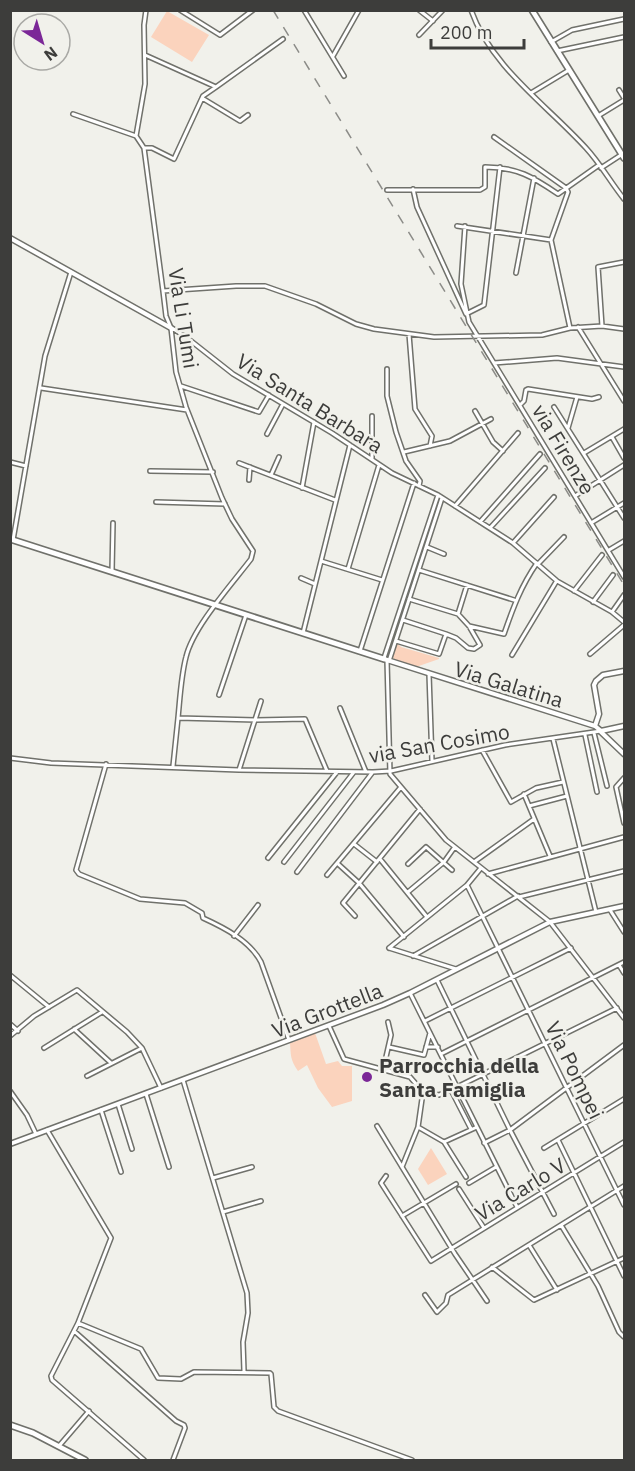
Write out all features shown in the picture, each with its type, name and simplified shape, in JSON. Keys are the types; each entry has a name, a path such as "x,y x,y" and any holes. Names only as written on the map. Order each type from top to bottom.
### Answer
{"main road":[{"path":"532,10 624,155"},
{"path":"12,540 387,660"},
{"path":"10,1425 59,1446 86,1461"}],"street":[{"path":"73,114 136,136 145,84 146,10"},
{"path":"180,10 220,35 254,10"},
{"path":"241,10 245,16"},
{"path":"332,56 359,10"},
{"path":"419,10 433,21"},
{"path":"419,35 443,10"},
{"path":"471,10 481,32 495,51 531,93 587,149 624,199"},
{"path":"305,11 344,76"},
{"path":"551,42 572,30 624,19"},
{"path":"557,51 624,37"},
{"path":"144,148 152,148 174,159 202,98 284,39"},
{"path":"145,55 216,87"},
{"path":"531,93 569,70"},
{"path":"598,116 624,99 619,90"},
{"path":"202,98 240,121 248,115"},
{"name":"Via Li Tumi","path":"136,136 144,148 166,316 171,328 176,372 187,410 225,504 253,551 253,555 215,605"},
{"path":"494,137 566,188 568,192 551,240 570,327"},
{"path":"387,190 480,190 485,187 486,166 519,171 558,194 600,167 624,155"},
{"path":"465,226 461,280 466,314 484,305 500,167"},
{"path":"516,273 534,178"},
{"name":"via Firenze","path":"413,189 417,207 478,337 624,577"},
{"path":"457,225 551,240"},
{"path":"10,238 171,328"},
{"path":"602,326 598,267 624,262"},
{"path":"12,540 45,356 71,272"},
{"path":"455,291 461,280"},
{"path":"163,291 265,286 316,304 356,324 434,337 542,335 570,327 602,326 624,329"},
{"path":"578,327 624,401"},
{"name":"Via Santa Barbara","path":"171,328 233,374 314,422 380,465 438,495 490,528 513,543 557,581 612,612 624,623"},
{"path":"410,334 415,409 432,436 430,446"},
{"path":"494,363 557,358 624,367"},
{"path":"387,369 389,407 406,461 420,481 419,486"},
{"path":"181,386 259,412 269,396"},
{"path":"40,388 187,410"},
{"path":"520,405 524,400 526,390 529,389 592,399 599,397"},
{"path":"568,428 577,397"},
{"path":"267,434 283,404"},
{"path":"554,407 624,518"},
{"path":"475,411 493,442 502,451"},
{"path":"372,416 372,460"},
{"path":"403,452 450,441 491,419"},
{"path":"302,488 314,422"},
{"path":"584,453 624,429"},
{"path":"455,506 518,434"},
{"path":"612,437 624,458"},
{"path":"303,633 350,446"},
{"path":"480,522 540,454"},
{"path":"271,475 279,457"},
{"path":"10,462 26,466"},
{"path":"239,463 335,500"},
{"path":"348,569 380,465"},
{"path":"575,496 624,465"},
{"path":"249,480 250,468"},
{"path":"490,528 545,468"},
{"path":"150,471 213,472"},
{"path":"360,651 414,483"},
{"path":"438,495 387,660 390,774 439,834 454,848 550,922 624,1018"},
{"path":"513,543 554,497"},
{"path":"387,660 396,641 442,498"},
{"path":"156,502 225,504"},
{"path":"591,523 624,502"},
{"path":"112,573 113,523"},
{"path":"469,626 504,634 523,583 537,564 564,537"},
{"path":"609,550 624,541"},
{"path":"427,547 444,554"},
{"path":"574,591 602,555"},
{"path":"321,561 382,580"},
{"path":"419,570 515,600"},
{"path":"593,602 613,575"},
{"path":"301,578 315,584"},
{"path":"512,655 557,581"},
{"path":"458,614 467,585"},
{"path":"612,612 624,595"},
{"path":"403,620 456,638 468,648 474,649 480,645 469,626 458,614 409,600"},
{"path":"173,767 185,657 215,605"},
{"path":"219,695 246,615"},
{"path":"591,654 624,623"},
{"path":"396,641 440,654 446,634"},
{"name":"Via Galatina","path":"387,660 595,726 624,754"},
{"path":"595,726 599,714 594,685 596,681 603,675 624,671"},
{"path":"429,674 432,761"},
{"path":"239,770 261,702"},
{"path":"340,708 366,772"},
{"path":"178,718 305,719 327,771"},
{"path":"601,731 624,726"},
{"name":"via San Cosimo","path":"10,758 37,762 239,770 373,772 391,771 482,750 601,731"},
{"path":"594,733 607,786"},
{"path":"585,735 597,792"},
{"path":"553,739 596,912"},
{"path":"482,750 511,802 537,788 563,782"},
{"path":"106,764 76,870 79,874 140,899 185,903 202,913 203,918 255,951 289,1040"},
{"path":"268,858 337,771"},
{"path":"284,862 354,772"},
{"path":"297,872 373,772"},
{"path":"624,778 616,787 624,824"},
{"path":"327,875 401,787"},
{"path":"524,794 550,856"},
{"path":"529,806 567,796"},
{"path":"355,916 343,903 420,809"},
{"path":"474,862 534,819"},
{"path":"488,874 624,837"},
{"path":"354,844 378,860 408,892 427,917"},
{"path":"408,864 426,847 452,870"},
{"path":"408,892 444,862 454,848"},
{"path":"337,863 359,883 404,937"},
{"path":"459,969 389,948 467,885 481,868"},
{"path":"413,956 518,896 624,871"},
{"name":"Via Pompei","path":"467,885 624,1205"},
{"path":"234,936 258,905"},
{"name":"Via Grottella","path":"10,1144 329,1026 410,993 550,922 624,906"},
{"path":"610,910 624,932"},
{"path":"425,1022 571,948"},
{"path":"441,1054 624,962"},
{"path":"619,965 624,973"},
{"path":"10,975 49,1006"},
{"path":"437,980 554,1214"},
{"path":"10,1036 34,1016 77,990 127,1032 142,1048 161,1088"},
{"path":"410,993 517,1207"},
{"path":"329,1026 344,1059 410,1077 423,1092 438,1095 484,1075 617,1008"},
{"path":"44,1048 102,1012"},
{"path":"383,1070 391,1035 388,1022"},
{"path":"10,1024 18,1031"},
{"path":"74,1029 111,1063"},
{"path":"389,1047 424,1055 430,1032"},
{"path":"484,1143 510,1130 624,1045"},
{"path":"426,1047 438,1047"},
{"path":"87,1076 142,1048"},
{"path":"183,1080 247,1293 248,1313 243,1342 244,1372"},
{"path":"451,1090 471,1130"},
{"path":"10,1091 27,1115 36,1134"},
{"path":"402,1167 418,1127 423,1092"},
{"path":"146,1094 169,1167"},
{"path":"544,1148 624,1099"},
{"path":"118,1104 132,1149"},
{"path":"101,1110 121,1172"},
{"path":"376,1126 487,1301"},
{"path":"418,1127 444,1142 466,1177"},
{"path":"444,1142 477,1127"},
{"path":"47,1130 111,1238 78,1323 51,1376 52,1380 144,1461"},
{"path":"558,1140 624,1276"},
{"name":"Via Carlo V","path":"402,1216 431,1261 624,1142"},
{"path":"213,1178 252,1167"},
{"path":"469,1183 496,1167"},
{"path":"386,1176 381,1183 402,1216 456,1184"},
{"path":"425,1295 437,1312 446,1303 448,1295 624,1186"},
{"path":"459,1189 484,1228"},
{"path":"223,1212 261,1202"},
{"path":"561,1225 591,1274 624,1337"},
{"path":"529,1245 557,1290"},
{"path":"492,1267 534,1300 624,1258"},
{"path":"78,1323 141,1349 158,1378 182,1379 194,1372 271,1374 274,1407 278,1412 412,1461"},
{"path":"74,1331 184,1426 172,1461"},
{"path":"59,1446 88,1411"}],"shaded area":[{"path":"167,11 209,35 192,62 151,37"},
{"path":"397,643 401,647 439,659 416,667 394,660"},
{"path":"315,1033 326,1064 338,1061 342,1066 352,1066 352,1101 332,1107 318,1088 307,1065 298,1071 295,1067 291,1057 290,1043"},
{"path":"431,1148 447,1174 428,1185 418,1169"}],"railway":[{"path":"273,10 624,585"}],"place":[{"name":"Parrocchia della Santa Famiglia","path":"367,1077"}]}
